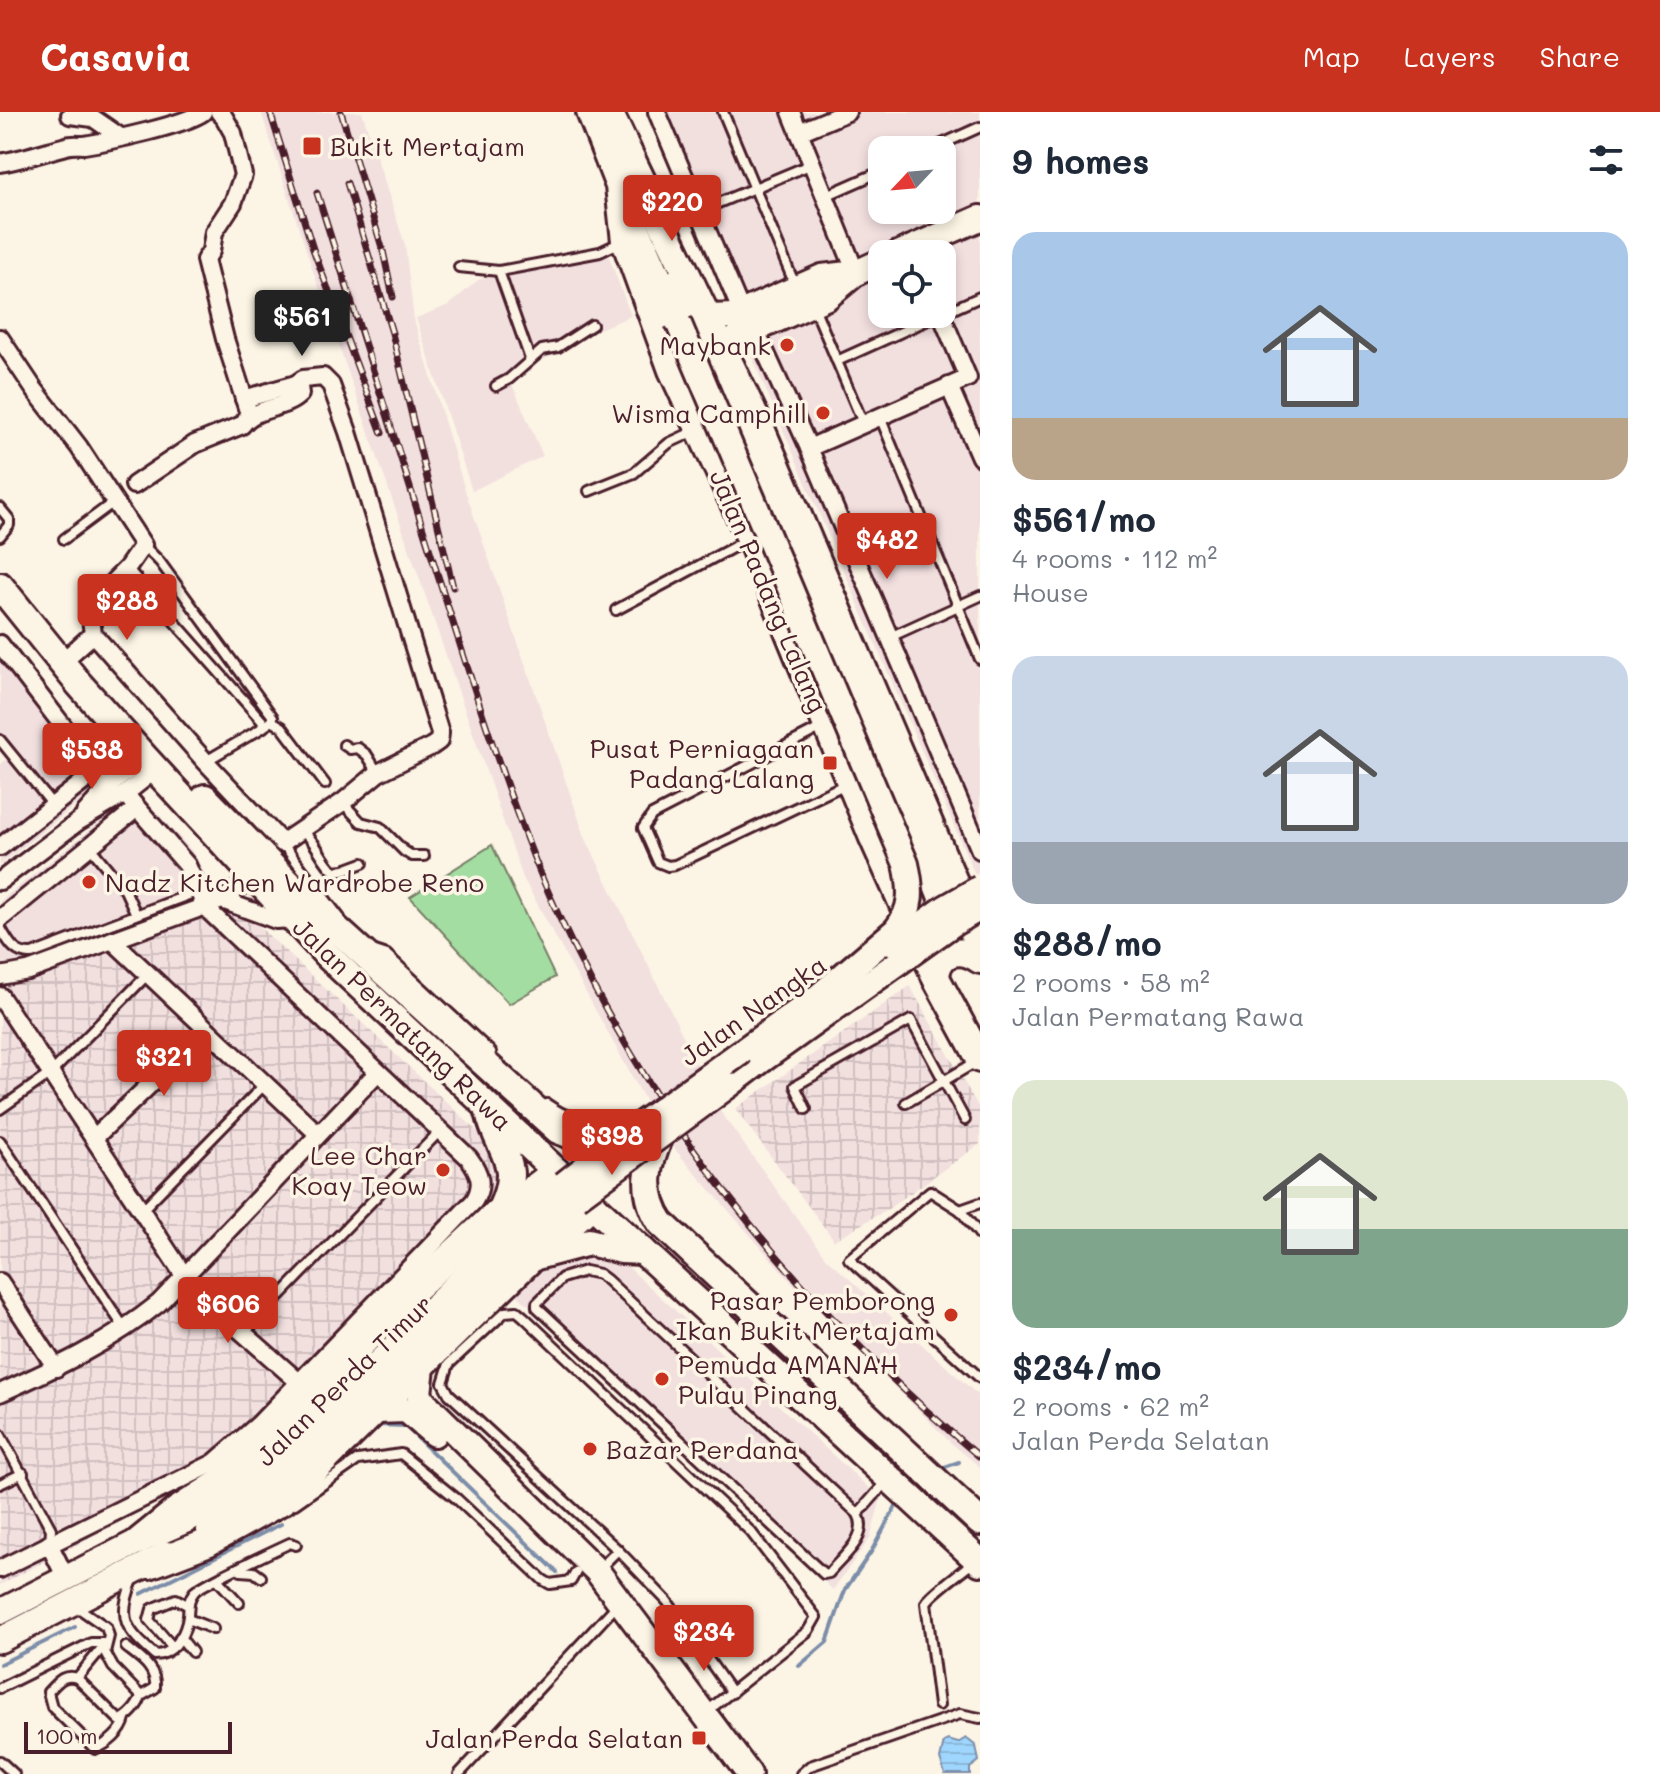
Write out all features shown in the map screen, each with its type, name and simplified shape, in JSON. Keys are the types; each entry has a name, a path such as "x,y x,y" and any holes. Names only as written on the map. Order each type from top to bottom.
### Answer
{"main road":[{"name":"Jalan Padang Lalang","path":"590,112 619,186 625,241 634,276 672,370 750,538 850,782 936,978 980,1059"},
{"path":"609,112 693,318 728,358 762,431 980,958"},
{"name":"Jalan Permatang Rawa","path":"0,586 62,662 87,685 150,764 292,919 572,1189 978,1561"},
{"path":"87,685 118,706 308,903 558,1130 586,1141 630,1132"},
{"path":"916,932 936,937 946,934 955,929 962,913"},
{"path":"936,978 938,966 949,954 962,951 980,958"},
{"path":"488,1107 510,1166 509,1189 501,1209"},
{"path":"661,1134 651,1155 647,1183 651,1204 661,1223 980,1522"},
{"path":"141,1559 176,1511 229,1477 269,1440 405,1298 501,1209 572,1189"},
{"path":"141,1559 209,1542 284,1500 533,1257 572,1189"},
{"path":"533,1257 589,1242 621,1250 643,1251"}],"street":[{"path":"0,163 33,157 67,145 84,145 191,121 203,112"},
{"path":"134,485 186,449 242,425 249,414 205,260 211,251 214,232 233,203 243,175 233,133 219,112"},
{"path":"657,112 748,321 809,448 980,850"},
{"path":"791,112 856,273"},
{"path":"799,132 847,112"},
{"path":"67,145 70,114 93,118 119,136"},
{"path":"619,186 641,232 693,318 883,749 962,913"},
{"path":"933,240 980,218"},
{"path":"728,358 732,342 748,321 804,296 827,297 856,273 868,267"},
{"path":"693,318 748,321"},
{"path":"693,318 906,864 912,890 906,918 896,930 812,1002"},
{"path":"809,448 974,375 949,328"},
{"path":"0,338 79,447 143,545 127,568 92,603 93,634 282,843 343,802 378,773 432,746 439,741 440,733 331,385 323,377 303,379 296,384 244,399"},
{"path":"246,419 295,400 300,394 296,384"},
{"path":"949,386 980,457"},
{"path":"62,662 93,634"},
{"path":"0,644 109,786"},
{"path":"79,821 109,786 150,764"},
{"path":"0,881 79,821 125,794 150,764"},
{"path":"0,847 97,771"},
{"path":"125,794 187,865 202,898 254,957 440,1131"},
{"path":"0,919 137,808"},
{"path":"222,900 253,877"},
{"name":"Jalan Nangka","path":"572,1189 661,1134 962,913 980,888"},
{"path":"0,976 28,971 112,940 202,898 222,900 276,920 292,919"},
{"name":"Jalan Nangka","path":"572,1189 630,1132 812,1002 962,913"},
{"path":"112,940 318,1134"},
{"path":"0,996 185,1277 300,1383"},
{"path":"94,1138 207,1030"},
{"path":"0,1393 56,1368 126,1330 159,1303 377,1073"},
{"name":"Jalan Perda Timur","path":"0,1569 214,1463 241,1442 474,1201 480,1180 469,1158 440,1131"},
{"name":"Jalan Perda Timur","path":"0,1612 66,1578 141,1559 255,1500 313,1454 543,1223 572,1189"},
{"path":"0,1282 56,1368"},
{"path":"422,1367 419,1394 423,1401 587,1571"},
{"path":"376,1411 406,1410 415,1415 620,1601 749,1774"},
{"path":"49,1544 66,1578"},
{"name":"Jalan Perda Timur","path":"0,1640 98,1599 141,1559"}],"lane":[{"path":"723,112 754,188 864,424"},
{"path":"956,138 980,127"},
{"path":"699,211 812,164"},
{"path":"825,196 868,177"},
{"path":"459,267 499,271 600,252 625,241"},
{"path":"499,271 530,359"},
{"path":"956,307 980,297"},
{"path":"496,386 509,379 542,350 558,347 592,325"},
{"path":"837,361 910,328"},
{"path":"880,417 980,659"},
{"path":"589,491 634,473 669,443 698,430"},
{"path":"64,539 115,501"},
{"path":"0,508 9,519 9,525 0,536"},
{"path":"616,610 750,538"},
{"path":"143,545 160,562 242,672 273,717 272,721"},
{"path":"127,568 261,717 262,728"},
{"path":"889,637 980,596"},
{"path":"205,761 272,721"},
{"path":"272,721 282,727 325,784"},
{"path":"826,725 652,815 643,828 658,862 675,865 850,782"},
{"path":"0,740 52,804"},
{"path":"344,745 350,749 358,748 367,755 378,773"},
{"path":"343,802 361,822 380,827 404,851 412,856 424,856"},
{"path":"300,829 314,840 334,871 363,863"},
{"path":"282,843 357,941 387,955 500,1061"},
{"path":"90,847 125,890 136,914"},
{"path":"0,927 13,948 20,953 32,954 136,914 202,898"},
{"path":"0,1109 51,1073 148,974"},
{"path":"806,1109 795,1086 911,1020 965,1120"},
{"path":"906,1103 980,1059"},
{"path":"142,1211 265,1084"},
{"path":"544,1102 561,1114 582,1117"},
{"path":"244,1333 440,1131"},
{"path":"0,1141 126,1330"},
{"path":"980,1235 960,1210 930,1191 849,1259 980,1378"},
{"path":"960,1210 980,1203"},
{"path":"585,1271 599,1274 858,1514 863,1524 860,1537 829,1573 824,1574 537,1307 537,1303 570,1273 585,1271"},
{"path":"705,1713 732,1693 808,1631 816,1617 751,1532 524,1317 517,1311 505,1312 449,1364 443,1383 449,1394 618,1550 667,1601 732,1693"},
{"path":"0,1434 51,1529 49,1544"},
{"path":"284,1500 294,1504 358,1460 401,1454 457,1499 550,1584 571,1581 618,1550"},
{"path":"0,1484 23,1473"},
{"path":"858,1514 900,1488"},
{"path":"98,1599 126,1625 134,1637 155,1655 163,1655 172,1651 178,1641 188,1619 187,1605 199,1586 290,1543 296,1545"},
{"path":"939,1705 926,1603 930,1596 978,1561"},
{"path":"236,1571 248,1570 261,1577"},
{"path":"217,1579 239,1603"},
{"path":"77,1678 109,1636 98,1599"},
{"path":"178,1641 171,1645 149,1620 152,1609 176,1599 187,1605"},
{"path":"459,1774 620,1601"},
{"path":"188,1619 213,1629"},
{"path":"178,1641 192,1652"},
{"path":"0,1688 91,1643 106,1643"},
{"path":"106,1643 105,1652 113,1667 141,1696"},
{"path":"126,1647 146,1663 156,1679 155,1688 141,1696"},
{"path":"125,1719 119,1720 77,1678 62,1678 48,1692 49,1702 95,1749 103,1746 122,1728 141,1696"},
{"path":"801,1774 810,1766 960,1714 980,1718"},
{"path":"0,1761 14,1774"}],"shaded area":[{"path":"261,112 362,112 405,245 414,320 465,490 585,837 720,1111 825,1257 980,1397 980,1467 951,1443 794,1285 677,1152 641,1093 523,878"},
{"path":"646,112 980,112 980,872 975,875"},
{"path":"608,254 631,316 597,330 530,366 512,384 543,456 472,491 416,318 449,305 478,280 516,268"},
{"path":"0,629 25,665 118,772 0,865 0,765 7,759 0,751"},
{"path":"138,792 192,851 214,891 20,961 0,963 0,901"},
{"path":"214,891 231,900 490,1143 499,1188 222,1468 0,1585 0,963 20,961"},
{"path":"910,986 980,1110 980,1144 888,1209 834,1240 735,1109"},
{"path":"584,1250 616,1256 881,1499 870,1538 833,1590 513,1291 559,1257"}],"green space":[{"path":"492,845 555,977 509,1004 410,897"}],"water":[{"path":"966,1738 976,1746 979,1761 970,1768 970,1774 945,1774 940,1759 944,1742 958,1743"}],"waterway":[{"path":"377,1425 405,1426 557,1572"},
{"path":"939,1469 959,1462"},
{"path":"799,1666 827,1642 845,1590 901,1501"},
{"path":"141,1594 281,1524"},
{"path":"0,1664 75,1627"}],"railway":[{"path":"270,112 313,249 382,433"},
{"path":"341,112 383,251 393,297"},
{"path":"347,183 392,333 453,587"},
{"path":"317,193 500,767 543,880 581,963 625,1043 674,1120 727,1194 846,1333 911,1397 980,1457"}],"place":[{"name":"Bukit Mertajam","path":"312,146"},
{"name":"Maybank","path":"787,345"},
{"name":"Wisma Camphill","path":"823,413"},
{"name":"Pusat Perniagaan Padang Lalang","path":"830,763"},
{"name":"Nadz Kitchen Wardrobe Reno","path":"89,882"},
{"name":"Lee Char Koay Teow","path":"443,1170"},
{"name":"Pasar Pemborong Ikan Bukit Mertajam","path":"951,1315"},
{"name":"Pemuda AMANAH Pulau Pinang","path":"662,1379"},
{"name":"Bazar Perdana","path":"590,1449"},
{"name":"Jalan Perda Selatan","path":"699,1738"}]}
